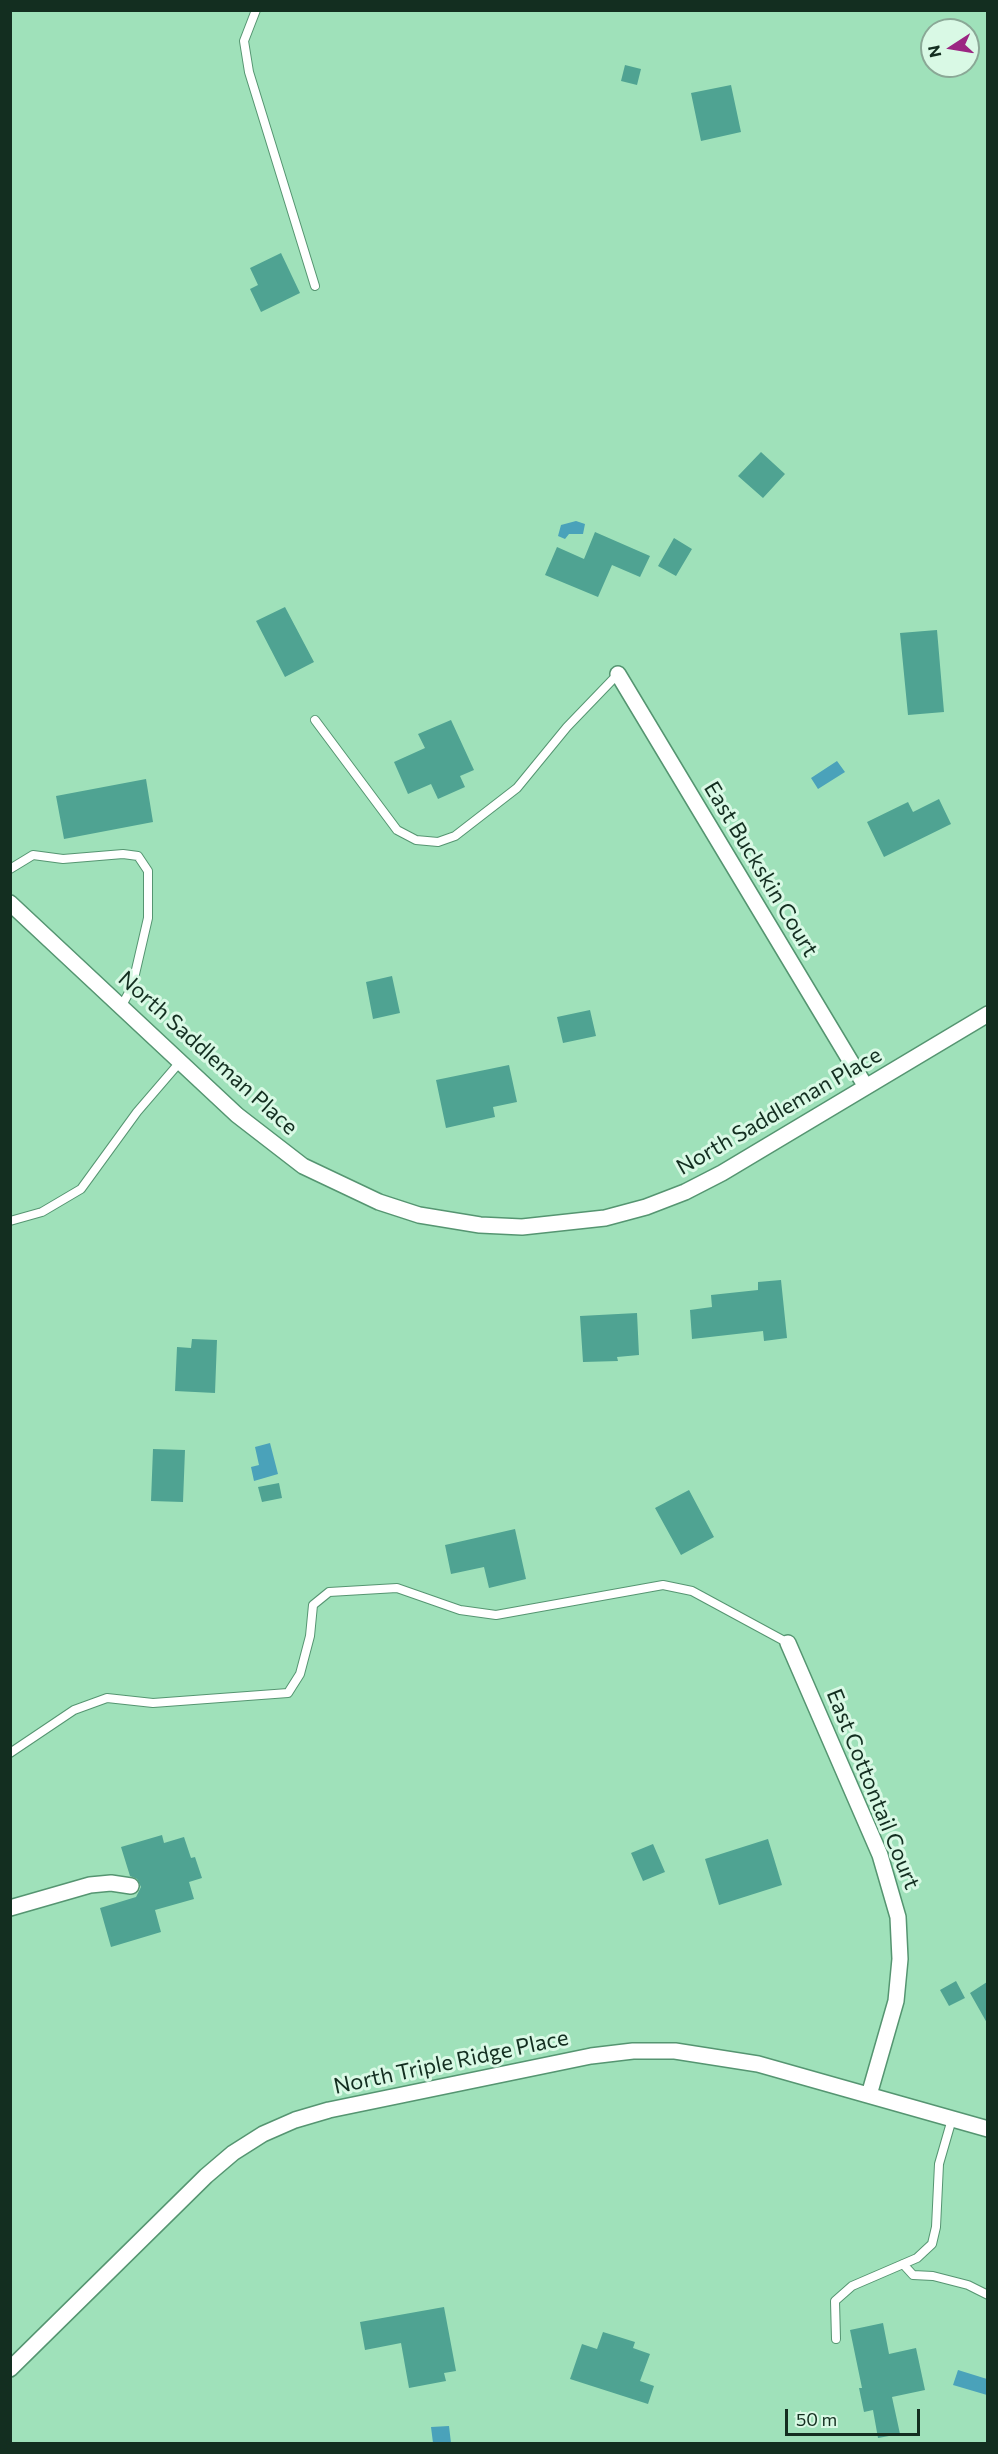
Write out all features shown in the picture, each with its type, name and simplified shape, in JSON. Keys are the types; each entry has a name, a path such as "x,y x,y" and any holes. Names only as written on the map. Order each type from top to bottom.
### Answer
{"street":[{"name":"East Buckskin Court","path":"618,674 866,1087"},
{"name":"North Saddleman Place","path":"10,903 269,1142 303,1166 340,1186 418,1215 480,1225 522,1227 605,1218 646,1207 685,1192 722,1173 987,1014"},
{"name":"East Cottontail Court","path":"788,1643 880,1855 894,1895 900,1938 899,1980 869,2095"},
{"path":"10,1908 90,1885 111,1883 131,1886"},
{"name":"North Triple Ridge Place","path":"10,2369 206,2176 233,2153 263,2134 295,2120 328,2110 591,2056 633,2051 675,2051 717,2055 758,2064 987,2129"}],"lane":[{"path":"256,10 244,40 249,72 315,286"},
{"path":"315,720 397,830 416,840 438,842 455,836 517,788 567,727 618,674"},
{"path":"10,869 33,855 63,858 123,854 138,856 148,871 148,918 132,987 121,1007"},
{"path":"10,1221 42,1212 81,1189 137,1112 180,1062"},
{"path":"10,1753 74,1710 107,1698 153,1703 288,1694 300,1674 308,1646 313,1605 328,1592 397,1588 460,1610 496,1616 663,1585 692,1591 788,1643"},
{"path":"836,2339 836,2301 852,2286 917,2258 932,2244 936,2227 939,2164 951,2119"},
{"path":"903,2264 914,2275 942,2278 968,2285 987,2295"}],"water":[{"path":"576,521 585,524 583,534 569,534 565,539 558,536 561,525"},
{"path":"837,761 845,772 818,789 811,778"},
{"path":"270,1443 278,1474 254,1481 251,1467 259,1465 255,1447"},
{"path":"958,2370 987,2379 987,2395 953,2385"},
{"path":"449,2426 451,2443 433,2443 431,2427"}],"building":[{"path":"625,65 641,69 637,85 621,81"},
{"path":"731,85 741,132 701,141 691,93"},
{"path":"281,253 300,293 261,312 250,289 258,285 250,268"},
{"path":"761,452 785,474 763,498 738,476"},
{"path":"595,532 650,556 640,577 612,565 598,597 545,575 557,547 584,559"},
{"path":"674,538 692,549 676,576 658,566"},
{"path":"285,607 314,662 285,677 256,621"},
{"path":"937,630 944,712 908,715 900,633"},
{"path":"451,720 474,770 460,776 465,787 438,799 431,784 408,794 394,762 425,748 418,734"},
{"path":"146,779 153,822 64,839 56,796"},
{"path":"939,799 951,824 884,857 867,822 908,802 913,812"},
{"path":"392,976 400,1013 373,1019 366,982"},
{"path":"590,1010 596,1036 563,1043 557,1017"},
{"path":"509,1065 517,1102 493,1107 495,1117 446,1128 436,1080"},
{"path":"781,1280 787,1338 764,1341 763,1331 692,1339 690,1310 712,1307 711,1295 758,1290 758,1282"},
{"path":"637,1313 639,1355 617,1357 618,1361 583,1362 580,1316"},
{"path":"192,1339 217,1340 215,1393 175,1391 177,1347 191,1348"},
{"path":"153,1449 185,1450 183,1502 151,1501"},
{"path":"279,1483 282,1498 262,1502 258,1487"},
{"path":"689,1490 714,1537 681,1555 655,1508"},
{"path":"515,1529 526,1579 489,1588 484,1567 451,1574 445,1545"},
{"path":"162,1835 164,1843 184,1837 191,1858 195,1857 202,1878 189,1882 194,1899 155,1910 161,1932 111,1947 100,1908 136,1897 141,1887 137,1879 130,1876 121,1847"},
{"path":"768,1839 782,1885 719,1905 705,1859"},
{"path":"653,1844 665,1872 643,1881 631,1853"},
{"path":"956,1981 965,1998 949,2006 940,1990"},
{"path":"987,1982 987,2023 970,1993"},
{"path":"444,2307 456,2371 444,2373 446,2381 409,2388 401,2343 365,2350 360,2322"},
{"path":"883,2323 889,2354 916,2348 925,2390 892,2397 900,2434 878,2438 873,2410 864,2412 859,2388 862,2388 850,2330"},
{"path":"603,2332 635,2342 633,2348 650,2354 640,2381 654,2386 648,2404 570,2379 582,2344 597,2349"}]}
